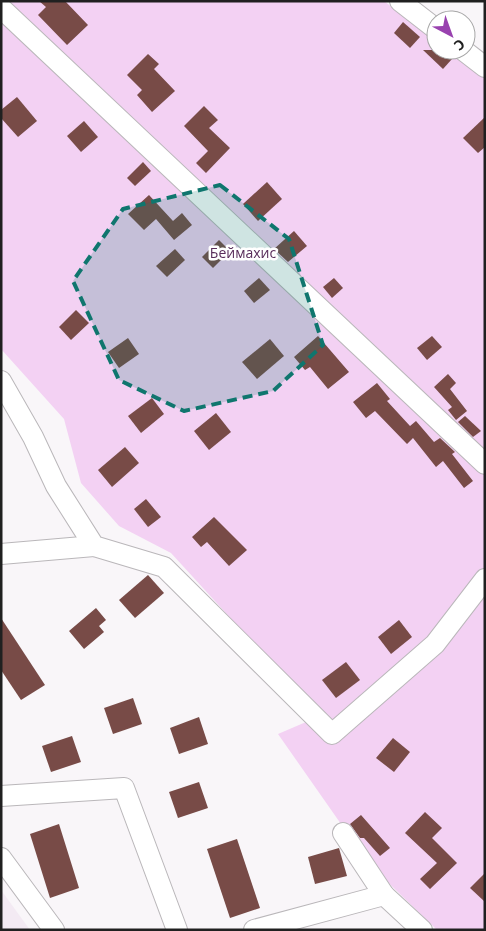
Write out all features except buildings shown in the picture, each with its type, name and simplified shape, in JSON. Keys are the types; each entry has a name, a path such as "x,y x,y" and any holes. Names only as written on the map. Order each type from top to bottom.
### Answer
{"street":[{"path":"400,1 426,21"},
{"path":"1,8 485,464"},
{"path":"1,381 33,437 56,486 94,546"},
{"path":"1,554 94,546 164,567 332,734 435,644 485,580"},
{"path":"1,796 124,788 177,930"},
{"path":"343,833 384,895 422,930"},
{"path":"1,858 54,930"},
{"path":"254,930 384,895"}],"highlighted area":[{"path":"220,185 289,239 323,345 273,391 184,411 119,380 73,281 123,209"}],"shaded area":[{"path":"1,890 30,930 1,930"}],"green space":[{"name":"Беймахис","path":"1,1 384,1 426,33 426,60 460,60 485,79 485,930 437,930 369,864 278,734 320,716 171,553 119,526 81,483 64,419 1,349"}]}
